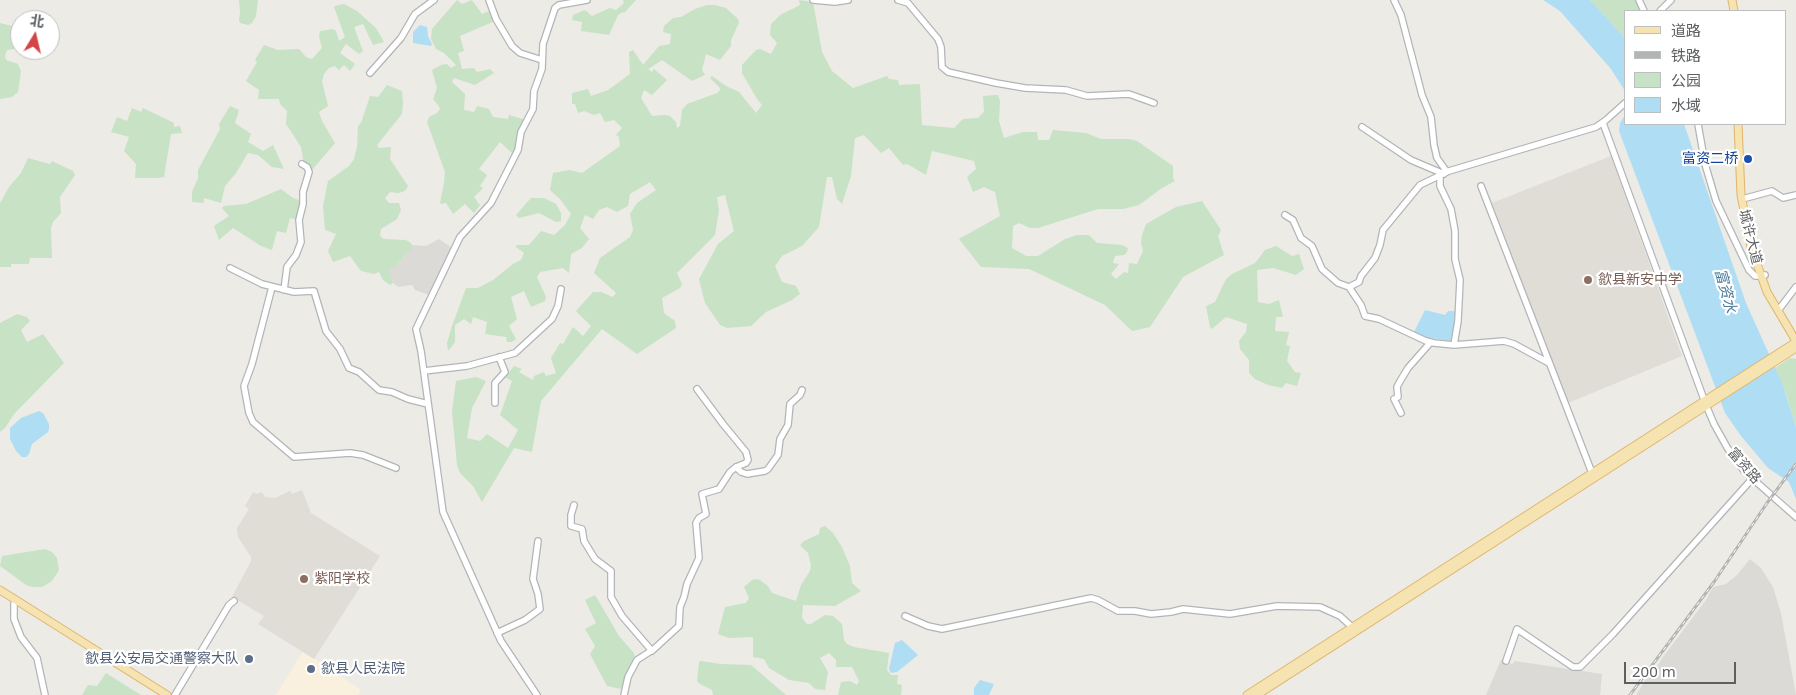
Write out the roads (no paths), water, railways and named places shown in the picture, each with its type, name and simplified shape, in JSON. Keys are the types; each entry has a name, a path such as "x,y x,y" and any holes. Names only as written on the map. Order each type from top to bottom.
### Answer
{"main road":[{"name":"城许大道","path":"1738,125 1743,213 1751,247 1772,303 1796,342"},
{"name":"城许大道","path":"1743,125 1746,198 1752,235 1762,276 1796,334"},
{"path":"1779,356 1796,342"},
{"path":"1257,695 1714,397 1779,356 1796,348"},
{"path":"1247,695 1592,473 1705,403"},
{"path":"0,590 168,695"},
{"path":"0,595 159,695"}],"street":[{"path":"370,73 401,38 415,14 434,0"},
{"path":"489,0 496,19 512,46 520,53 542,60"},
{"path":"537,695 497,633 441,507 424,371 416,330 462,234 491,203 518,150 521,132 533,110 534,92 542,69 544,42 555,8 559,4 587,0"},
{"path":"813,0 832,2 848,0"},
{"path":"898,0 908,3 938,39 941,47 942,67 948,72 996,83 1025,88 1066,90 1087,96 1129,94 1154,103"},
{"path":"1394,0 1401,15 1422,95 1431,117 1434,145 1444,174 1440,186 1451,209 1455,231 1455,259 1460,280 1458,321 1454,345"},
{"path":"1661,10 1671,0"},
{"path":"1349,287 1359,282 1361,276 1375,258 1383,230 1420,185 1444,174 1587,130 1602,123 1624,104"},
{"name":"富资路","path":"1602,123 1705,403 1728,449 1752,479 1796,517"},
{"path":"1698,125 1706,169 1716,201 1749,270 1755,276 1762,276"},
{"path":"1362,127 1411,160 1444,174"},
{"path":"284,290 287,267 296,255 301,242 300,220 304,204 303,192 309,172 307,167 302,164"},
{"path":"1480,186 1592,473"},
{"path":"1746,198 1772,191 1780,197 1796,195"},
{"path":"1285,215 1293,220 1301,238 1312,246 1322,269 1338,283 1349,287 1361,305 1365,316 1379,319 1430,342 1454,345 1504,342 1514,344 1549,363"},
{"path":"230,268 272,287 294,292 310,290 315,292 326,331 340,349 349,368 359,372 379,390 392,392 408,399 428,404"},
{"path":"272,287 252,364 244,386 248,413 253,422 294,457 350,453 396,468"},
{"path":"1780,308 1796,287"},
{"path":"424,371 467,366 516,353 547,325 556,310 561,289"},
{"path":"1401,413 1394,399 1398,397 1399,383 1408,368 1430,342"},
{"path":"495,403 495,383 505,372 499,357"},
{"path":"624,695 625,686 633,665 640,657 652,651 679,626 680,607 687,584 699,558 696,523 699,518 706,514 702,494 719,489 730,472 748,460 748,455 697,389"},
{"path":"736,467 741,472 747,474 768,469 778,455 780,440 788,425 790,404 800,396 802,390"},
{"path":"1506,661 1517,629 1574,667 1580,667 1613,634 1752,479"},
{"path":"574,505 571,526 582,529 584,540 595,559 611,571 610,592 612,598 622,616 652,651"},
{"path":"497,633 525,620 540,609 534,579 538,541"},
{"path":"905,616 928,626 942,629 1091,598 1118,611 1135,611 1151,614 1183,610 1230,614 1277,606 1320,607 1340,616 1353,628"},
{"path":"174,695 229,605 234,601"},
{"path":"14,604 14,618 21,637 36,658 45,695"}],"water":[{"path":"1543,0 1590,0 1624,37 1624,89 1611,69 1560,11"},
{"path":"420,25 427,27 431,46 413,43 413,32"},
{"name":"富资水","path":"1624,117 1624,125 1684,125 1746,303 1782,383 1796,427 1796,499 1789,482 1768,468 1741,436 1725,413 1619,131 1620,123"},
{"path":"1425,310 1445,315 1448,311 1456,311 1452,341 1429,339 1414,332"},
{"path":"39,411 43,413 49,424 48,432 32,444 26,457 22,457 16,451 10,439 10,428 21,418"},
{"path":"902,640 918,655 897,672 891,673 889,669 895,643"},
{"path":"980,680 994,684 989,695 974,695 974,688"}],"railway":[{"path":"1630,695 1714,582 1767,503 1796,464"}],"place":[{"name":"富资二桥","path":"1748,159"},
{"name":"歙县新安中学","path":"1588,280"},
{"name":"紫阳学校","path":"304,579"},
{"name":"歙县公安局交通警察大队","path":"249,659"},
{"name":"歙县人民法院","path":"311,669"}]}
